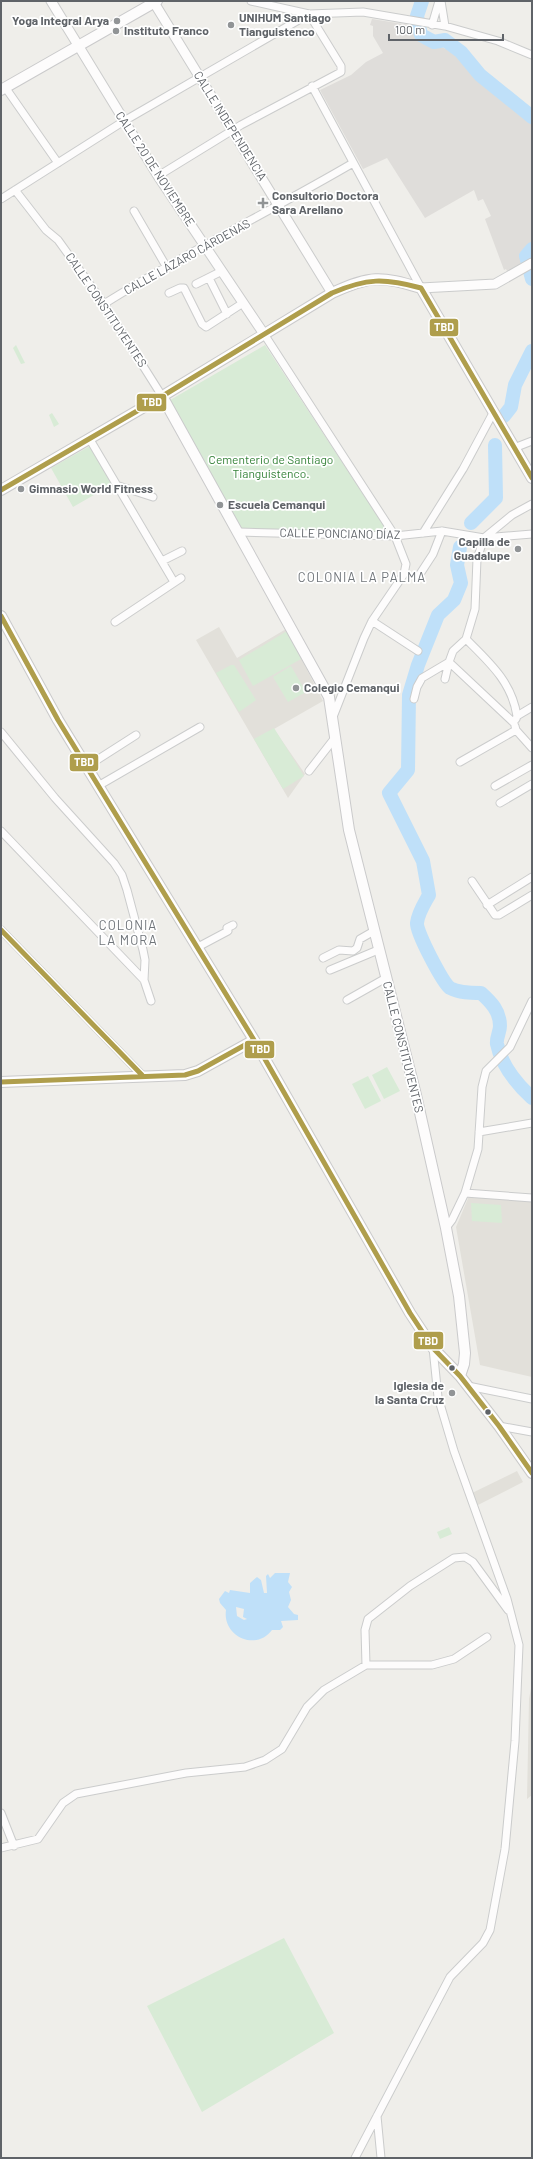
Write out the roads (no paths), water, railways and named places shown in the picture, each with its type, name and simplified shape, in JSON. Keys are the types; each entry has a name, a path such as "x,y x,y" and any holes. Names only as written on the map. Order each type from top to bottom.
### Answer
{"main road":[{"path":"2,86 79,46 154,2"},
{"path":"1,490 162,396 332,293 356,282 372,278 387,278 421,288 532,478"},
{"name":"CALLE CONSTITUYENTES","path":"162,396 239,532 329,697 334,739 349,830 378,950 416,1095 446,1228 458,1296 465,1353 464,1364 460,1376"},
{"path":"1,616 58,720 86,767 254,1040 410,1314 433,1348 468,1386 499,1426 532,1473"},
{"path":"1,1082 142,1075 173,1076 198,1071 254,1040"}],"street":[{"name":"CALLE 20 DE NOVIEMBRE","path":"51,1 158,176 264,334"},
{"path":"250,1 309,14 363,12 446,26 498,41 532,55"},
{"path":"428,24 440,1"},
{"path":"440,1 446,26"},
{"name":"CALLE INDEPENDENCIA","path":"154,2 332,293"},
{"path":"158,176 232,130 312,86 341,72 341,66 309,14"},
{"path":"1,199 124,121 309,14"},
{"path":"2,86 58,163"},
{"path":"312,86 421,288 488,285 502,281 532,263"},
{"name":"CALLE LÁZARO CÁRDENAS","path":"104,304 166,266 206,246 353,164"},
{"name":"CALLE CONSTITUYENTES","path":"15,190 46,230 58,240 104,304 162,396"},
{"path":"134,211 166,266"},
{"path":"196,284 222,271"},
{"path":"209,278 227,314"},
{"path":"169,293 180,288 184,288 202,324 206,327 243,303"},
{"path":"264,334 395,536 404,560 404,574 372,621 332,718"},
{"path":"423,533 463,469 493,413"},
{"path":"89,438 119,486 174,582"},
{"path":"514,448 532,440"},
{"path":"119,486 152,497"},
{"path":"445,679 453,651 466,639 475,609 477,559 484,538 512,515 532,504"},
{"path":"418,577 428,562 442,531"},
{"name":"CALLE PONCIANO DÍAZ","path":"239,532 395,536 442,531 484,538 532,534"},
{"path":"162,561 182,551"},
{"path":"115,622 181,578"},
{"path":"372,621 418,651"},
{"path":"460,762 515,727 517,716 512,693 505,682 497,670 466,639"},
{"path":"414,699 417,687 422,678 449,662"},
{"path":"449,662 515,727 532,748"},
{"path":"517,716 532,707"},
{"path":"98,786 200,728"},
{"path":"1,732 55,798 114,863 122,876 143,950 145,960 144,980"},
{"path":"86,767 136,735"},
{"path":"309,771 334,739"},
{"path":"494,786 532,765"},
{"path":"500,803 532,784"},
{"path":"1,831 144,980 152,1001"},
{"path":"487,905 532,877"},
{"path":"472,881 495,915 499,915 532,895"},
{"path":"196,948 228,931 227,928 233,925"},
{"path":"1,930 142,1075"},
{"path":"323,958 339,950 353,951 357,948 360,940 374,932"},
{"path":"330,970 378,950"},
{"path":"346,1000 386,978"},
{"path":"446,1228 452,1220 465,1193 478,1149 482,1087 486,1071 510,1047 532,1001"},
{"path":"479,1132 532,1123"},
{"path":"465,1193 532,1198"},
{"path":"355,2158 450,1977 483,1944 490,1930 505,1849 515,1741 519,1645 513,1617 454,1451 438,1397 433,1348"},
{"path":"468,1386 532,1399"},
{"path":"499,1426 532,1432"},
{"path":"366,1665 365,1630 368,1619 410,1586 454,1558 465,1557 473,1562 513,1617"},
{"path":"1,1848 38,1839 63,1803 76,1794 186,1773 245,1767 265,1760 282,1749 307,1707 324,1690 366,1665 432,1665 454,1658 487,1638"},
{"path":"1,1813 14,1846"},
{"path":"377,2116 381,2158"}],"water":[{"path":"275,1573 290,1573 288,1582 292,1587 289,1592 291,1600 288,1607 294,1614 298,1615 298,1620 281,1621 283,1627 280,1630 272,1630 265,1637 258,1640 242,1638 235,1634 229,1627 226,1619 226,1610 220,1603 219,1599 225,1591 229,1593 230,1590 250,1593 250,1583 257,1577 261,1580 264,1593 267,1593 266,1576 268,1574 270,1578","holes":["236,1607 244,1609 243,1617 247,1619 244,1620 237,1616"]}],"waterway":[{"path":"422,1 417,16 421,35 434,42 445,40 461,52 480,75 532,117"},
{"path":"532,249 526,256 532,279"},
{"path":"504,416 511,407 515,385 532,351"},
{"path":"471,523 496,498 495,445"},
{"path":"460,547 457,565 461,583 454,600 438,615 418,665 409,695 408,770 389,793 423,861 429,895 420,912 417,923 430,957 450,988 461,992 481,993 497,1011 500,1021 497,1044 502,1059 515,1080 532,1098"}],"place":[{"name":"Yoga Integral Arya","path":"117,21"},
{"name":"UNIHUM Santiago Tianguistenco","path":"231,25"},
{"name":"Instituto Franco","path":"116,31"},
{"name":"Consultorio Doctora Sara Arellano","path":"263,203"},
{"name":"Gimnasio World Fitness","path":"21,489"},
{"name":"Escuela Cemanqui","path":"220,505"},
{"name":"Capilla de Guadalupe","path":"518,549"},
{"name":"Colegio Cemanqui","path":"296,688"},
{"name":"Iglesia de la Santa Cruz","path":"452,1393"}],"district":[{"name":"COLONIA LA PALMA","path":"362,577"},
{"name":"COLONIA LA MORA","path":"128,932"}],"park label":[{"name":"Cementerio de Santiago Tianguistenco.","path":"271,467"}]}
